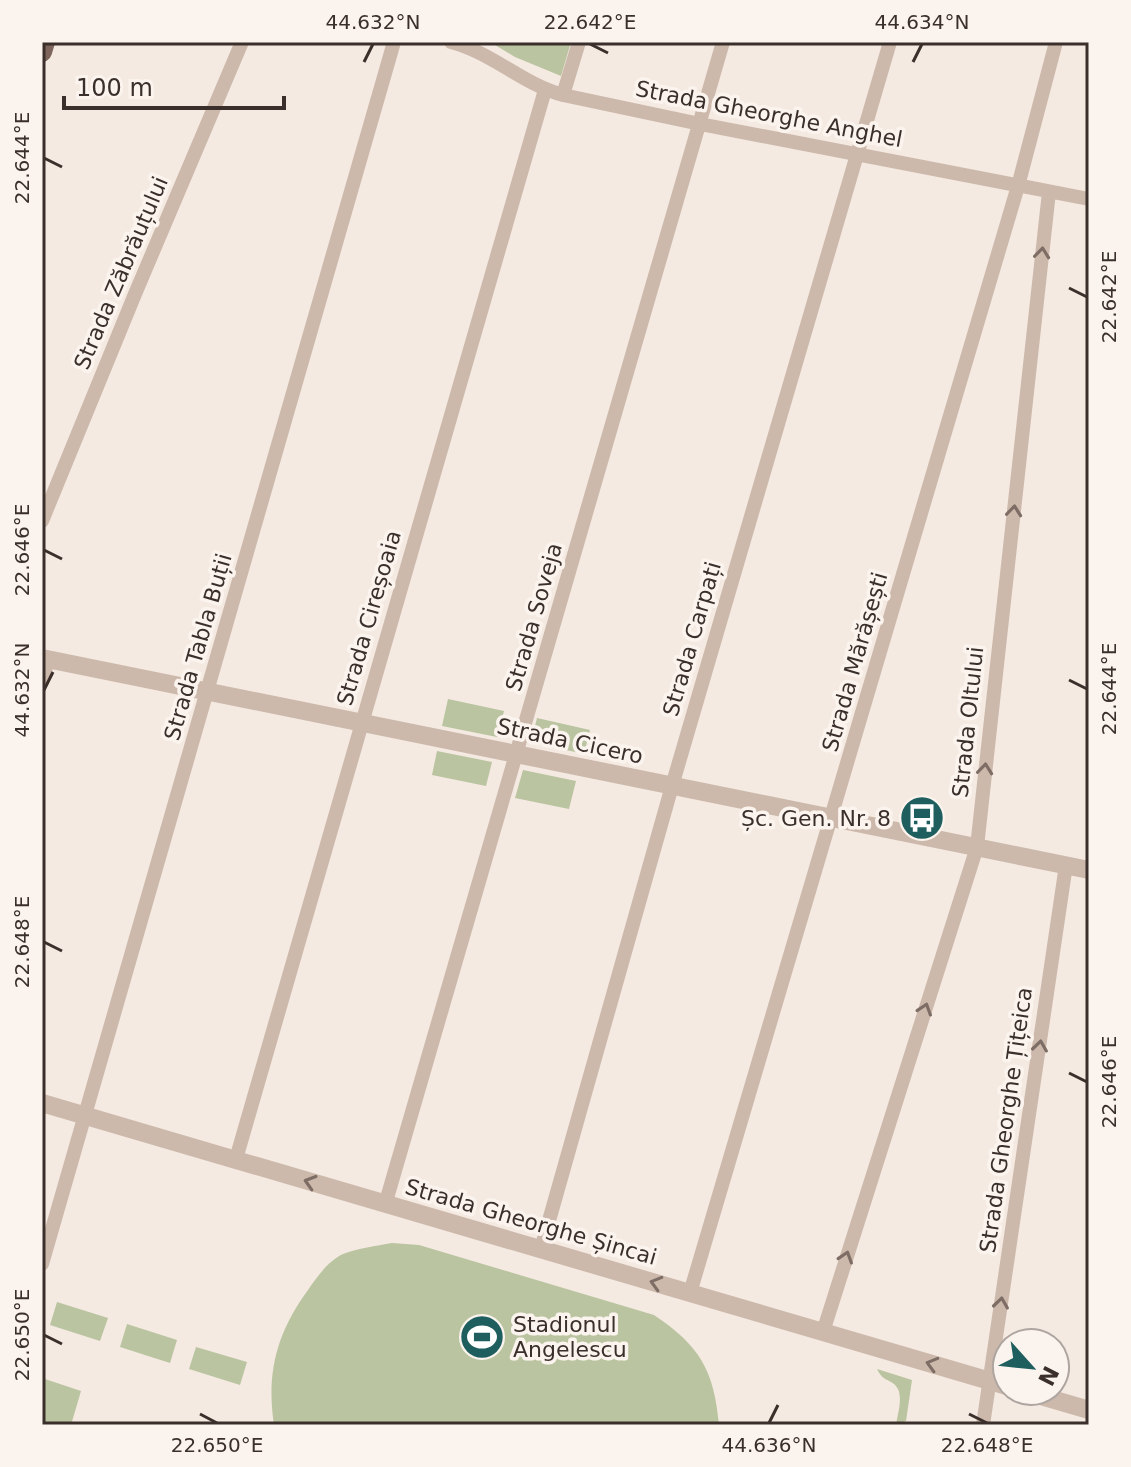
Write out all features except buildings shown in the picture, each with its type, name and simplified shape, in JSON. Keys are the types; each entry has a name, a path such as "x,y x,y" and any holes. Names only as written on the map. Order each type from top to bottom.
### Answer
{"main road":[{"path":"42,52 45,42"}],"street":[{"name":"Strada Zăbrăuțului","path":"42,521 242,42"},
{"name":"Strada Tabla Buții","path":"42,1264 394,42"},
{"name":"Strada Gheorghe Anghel","path":"451,42 475,48 545,90 563,95 1089,199"},
{"path":"563,95 579,42"},
{"name":"Strada Soveja","path":"385,1205 723,42"},
{"name":"Strada Carpați","path":"541,1249 672,786 890,42"},
{"name":"Strada Mărășești","path":"690,1293 1018,186 1056,42"},
{"name":"Strada Cireșoaia","path":"236,1159 545,90"},
{"name":"Strada Oltului","path":"823,1332 977,847 1049,192"},
{"name":"Strada Cicero","path":"45,659 1089,870"},
{"path":"42,682 45,659"},
{"name":"Strada Gheorghe Țițeica","path":"1005,1327 1066,865"},
{"name":"Strada Gheorghe Șincai","path":"42,1103 991,1381"},
{"name":"Strada Gheorghe Țițeica","path":"983,1425 991,1403"}],"green space":[{"path":"490,42 571,42 561,76 515,57"},
{"path":"448,699 504,711 497,737 442,726"},
{"path":"537,718 590,730 584,754 531,742"},
{"path":"437,751 492,762 486,786 432,775"},
{"path":"523,770 576,781 569,809 515,798"},
{"name":"Stadionul Angelescu","path":"392,1243 419,1245 654,1315 683,1338 702,1361 713,1389 719,1425 274,1425 272,1388 276,1354 297,1306 319,1275 338,1257 355,1250"},
{"path":"57,1302 108,1318 100,1341 50,1325"},
{"path":"127,1324 177,1340 170,1363 120,1347"},
{"path":"196,1347 247,1362 240,1385 189,1369"},
{"path":"877,1369 912,1380 906,1421 896,1425 900,1401 898,1390"},
{"path":"42,1378 81,1391 71,1425 42,1425"}],"place":[{"name":"Șc. Gen. Nr. 8","path":"922,818"},
{"name":"Stadionul Angelescu","path":"482,1337"}]}
